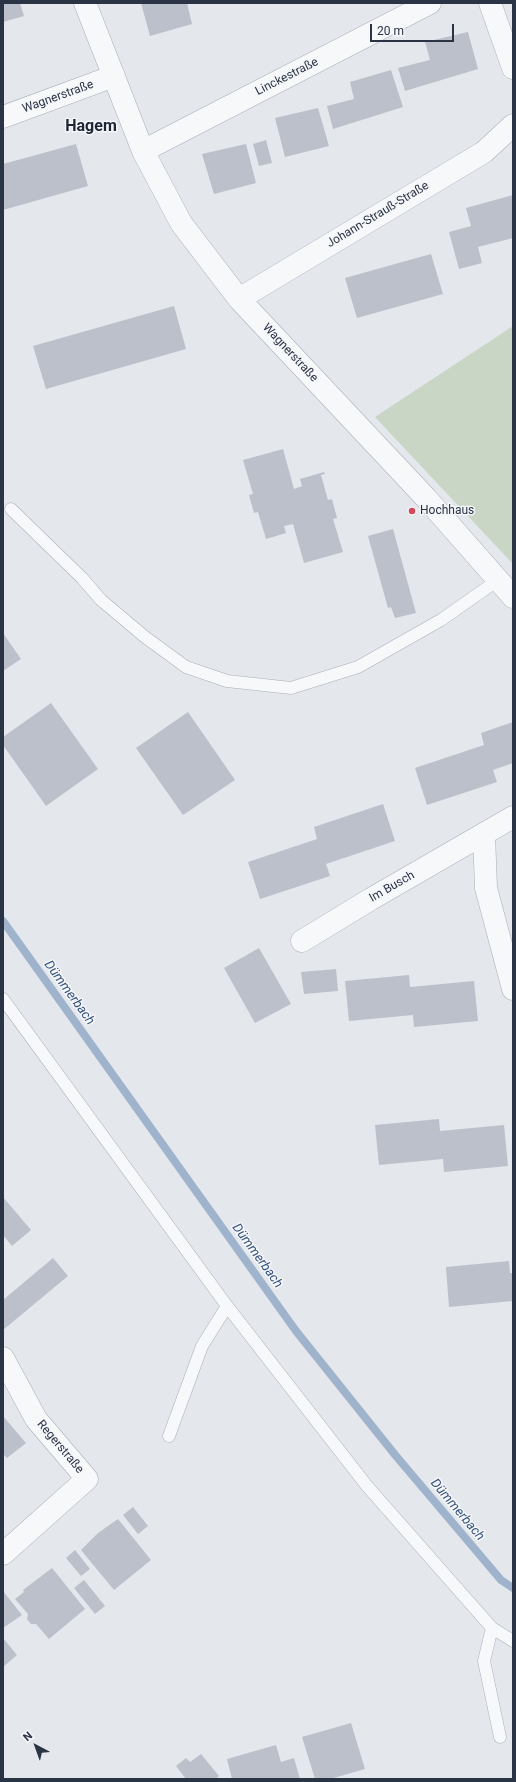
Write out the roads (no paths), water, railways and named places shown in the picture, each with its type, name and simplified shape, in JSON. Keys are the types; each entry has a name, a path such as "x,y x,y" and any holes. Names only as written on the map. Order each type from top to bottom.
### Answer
{"street":[{"name":"Wagnerstraße","path":"85,3 143,151 180,223 239,299 426,498 513,597"},
{"name":"Linckestraße","path":"143,151 430,3"},
{"path":"490,3 513,68"},
{"name":"Wagnerstraße","path":"3,117 114,76"},
{"name":"Johann-Strauß-Straße","path":"239,299 484,152 513,125"},
{"name":"Im Busch","path":"302,941 371,899 513,817"},
{"path":"484,834 486,888 513,989"},
{"name":"Regerstraße","path":"3,1358 36,1419 87,1479 3,1554"}],"lane":[{"path":"10,509 82,578 100,600 145,637 186,667 227,681 291,688 358,667 441,620 498,580"},
{"path":"3,999 227,1306 367,1486 492,1628 513,1642"},
{"path":"169,1436 202,1346 227,1306"},
{"path":"492,1628 484,1662 500,1737"}],"waterway":[{"name":"Dümmerbach","path":"3,921 296,1331 396,1456 501,1580 513,1588"}],"place":[{"name":"Hochhaus","path":"412,511"}],"district":[{"name":"Hagem","path":"91,127"}]}
